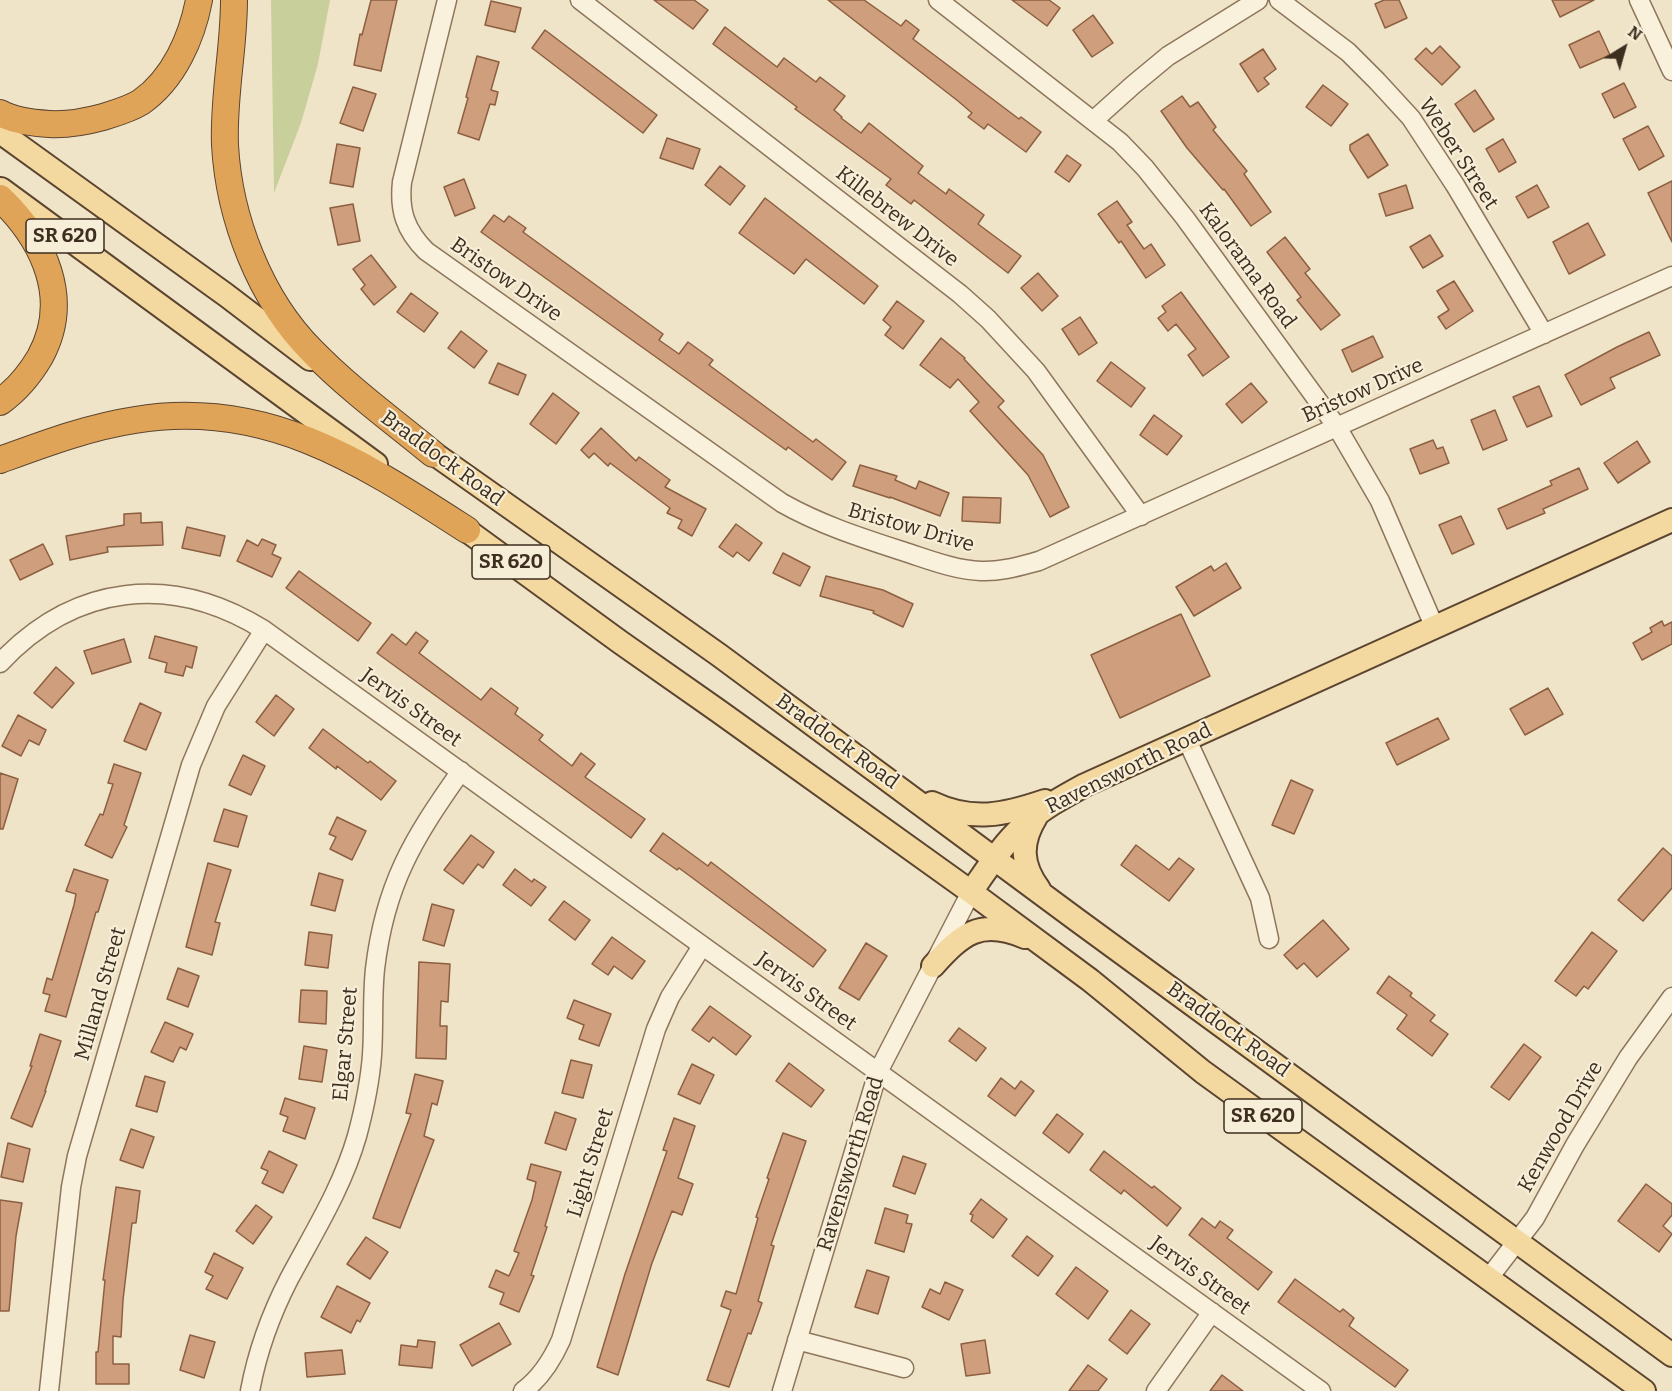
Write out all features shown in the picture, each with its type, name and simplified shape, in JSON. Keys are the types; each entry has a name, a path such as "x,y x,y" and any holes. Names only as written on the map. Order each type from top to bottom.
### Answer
{"highway":[{"path":"0,113 32,122 60,125 97,119 124,111 141,102 165,79 176,63 193,25 199,0"},
{"path":"234,0 225,103 225,146 237,212 252,258 266,289 290,326 311,351 433,454"},
{"path":"0,198 26,227 38,245 50,274 54,302 50,336 39,359 9,396 0,402"},
{"path":"0,460 66,437 135,420 167,416 230,418 264,425 339,452 384,477 467,530"}],"main road":[{"name":"Braddock Road","path":"0,132 226,295 433,454 706,646 1672,1355"},
{"name":"Braddock Road","path":"0,188 620,642 971,892 1090,980 1203,1072 1644,1391"},
{"name":"Ravensworth Road","path":"971,892 994,858 1016,832 1038,813 1085,785 1672,520"},
{"path":"869,766 921,799 966,815 1017,811 1085,785"},
{"path":"1038,813 1028,834 1024,861 1030,877 1046,897"},
{"path":"933,966 953,944 967,934 983,929 1017,934 1043,945"}],"street":[{"name":"Bristow Drive","path":"447,0 402,182 400,199 406,224 416,241 426,251 782,503 837,530 941,564 982,571 999,570 1039,561 1672,276"},
{"name":"Killebrew Drive","path":"580,0 960,294 988,319 1036,371 1141,516"},
{"name":"Kalorama Road","path":"938,0 1120,142 1145,168 1185,218 1336,427 1380,501 1435,628"},
{"path":"1094,120 1168,56 1258,0"},
{"name":"Weber Street","path":"1280,0 1348,52 1411,118 1455,185 1544,334"},
{"path":"1640,0 1672,72"},
{"path":"0,663 16,646 59,616 84,605 112,597 147,594 192,598 241,616 264,630"},
{"name":"Jervis Street","path":"264,630 1321,1391"},
{"name":"Milland Street","path":"49,1391 71,1187 77,1156 191,765 216,706 264,630"},
{"path":"1187,740 1260,898 1269,939"},
{"name":"Elgar Street","path":"250,1391 261,1348 274,1311 288,1281 326,1214 357,1136 372,1058 375,971 380,931 387,903 413,842 461,771"},
{"name":"Ravensworth Road","path":"782,1391 878,1072 971,892"},
{"name":"Light Street","path":"523,1391 542,1374 561,1340 656,1029 670,997 702,946"},
{"name":"Kenwood Drive","path":"1488,1279 1534,1218 1575,1144 1628,1058 1672,997"},
{"path":"1156,1391 1212,1312"},
{"path":"797,1340 903,1368"}],"green space":[{"path":"271,0 330,0 318,64 301,123 274,193"}],"building":[{"path":"371,0 397,0 381,71 354,65 360,34 362,35"},
{"path":"654,0 694,0 708,10 693,29"},
{"path":"828,0 864,0 901,26 906,20 919,30 913,39 1019,119 1021,117 1041,132 1026,152 988,124 984,129 968,117 972,113 958,101"},
{"path":"1012,0 1049,0 1060,8 1047,26"},
{"path":"1384,0 1399,0 1407,18 1385,28 1375,4"},
{"path":"1552,0 1594,0 1560,17"},
{"path":"491,1 521,8 515,32 485,25"},
{"path":"1093,15 1113,43 1092,57 1073,30"},
{"path":"725,27 777,67 784,58 816,82 820,77 845,96 834,110 841,118 861,133 869,123 923,166 918,173 946,194 949,189 984,215 978,224 1021,256 1008,273 914,200 911,204 886,185 891,179 795,109 797,107 713,44"},
{"path":"545,30 657,115 643,133 532,48"},
{"path":"1599,31 1610,55 1580,68 1569,45"},
{"path":"1440,46 1460,67 1442,85 1415,59 1426,48 1432,54"},
{"path":"1263,49 1276,69 1264,78 1269,84 1258,92 1240,64"},
{"path":"477,56 499,62 491,90 498,92 495,105 490,104 479,140 458,133"},
{"path":"1624,83 1636,107 1614,118 1602,94"},
{"path":"1323,85 1348,104 1331,126 1306,107"},
{"path":"353,87 376,94 363,131 340,123"},
{"path":"1475,90 1494,119 1474,132 1455,104"},
{"path":"1182,96 1190,107 1198,102 1216,127 1213,130 1247,171 1244,174 1271,212 1251,226 1224,189 1187,148 1161,111"},
{"path":"1648,126 1664,156 1639,170 1623,139"},
{"path":"1368,134 1388,165 1368,178 1350,150 1350,145"},
{"path":"667,138 700,149 693,169 660,158"},
{"path":"1503,139 1516,162 1499,172 1486,149"},
{"path":"337,144 360,148 353,187 330,183"},
{"path":"1067,155 1081,165 1069,182 1055,172"},
{"path":"720,166 745,186 730,205 705,185"},
{"path":"464,179 475,208 455,216 444,187"},
{"path":"1672,181 1672,242 1648,193"},
{"path":"1406,185 1413,208 1386,216 1379,194"},
{"path":"1537,185 1549,207 1528,218 1516,197"},
{"path":"765,198 878,286 864,304 806,259 794,274 739,233"},
{"path":"1117,201 1132,222 1127,225 1144,249 1151,244 1165,265 1146,278 1121,241 1119,243 1098,214"},
{"path":"353,204 360,241 338,245 330,208"},
{"path":"494,215 504,222 509,216 526,228 523,232 663,334 659,340 679,354 688,342 713,360 709,365 813,442 816,439 846,462 832,480 788,447 786,450 481,232"},
{"path":"1588,223 1605,255 1569,274 1553,242"},
{"path":"1430,235 1443,256 1423,268 1410,247"},
{"path":"1285,237 1310,269 1305,273 1340,315 1321,330 1297,300 1301,297 1267,252"},
{"path":"371,255 396,287 374,305 361,289 365,285 353,269"},
{"path":"1038,273 1058,296 1042,311 1021,288"},
{"path":"1454,281 1473,311 1446,329 1438,317 1449,310 1437,291"},
{"path":"1181,292 1229,357 1203,376 1188,355 1196,349 1176,324 1168,331 1158,318 1166,312 1162,306"},
{"path":"411,293 438,313 424,332 397,312"},
{"path":"897,301 924,321 903,349 885,335 891,327 883,320"},
{"path":"1080,317 1097,343 1079,355 1062,329"},
{"path":"461,331 487,351 474,368 448,348"},
{"path":"1649,332 1660,355 1610,378 1615,388 1581,405 1565,375"},
{"path":"1373,336 1383,357 1352,372 1342,350"},
{"path":"941,338 965,358 1004,401 998,407 1043,455 1069,507 1050,517 1028,475 970,411 979,402 958,379 950,388 920,365"},
{"path":"1111,362 1145,388 1131,407 1097,381"},
{"path":"498,363 526,375 518,395 489,383"},
{"path":"1251,383 1267,402 1242,423 1226,404"},
{"path":"1539,386 1552,416 1527,427 1513,397"},
{"path":"553,393 579,413 556,444 530,424"},
{"path":"1495,410 1507,440 1483,450 1471,420"},
{"path":"1154,415 1182,436 1167,455 1140,435"},
{"path":"601,428 636,461 639,457 670,480 665,487 706,509 692,536 678,528 682,520 667,513 670,508 610,463 608,466 594,453 589,458 581,450"},
{"path":"1433,440 1437,449 1443,447 1449,463 1420,474 1410,449"},
{"path":"1637,441 1650,462 1618,483 1604,463"},
{"path":"860,465 897,476 895,480 916,489 919,481 949,493 940,516 853,486"},
{"path":"1579,468 1588,489 1543,509 1545,513 1507,529 1498,509 1552,485 1550,481"},
{"path":"963,497 1001,498 1000,523 962,521"},
{"path":"141,513 141,523 162,522 163,545 107,547 108,552 70,560 66,536 124,525 124,514"},
{"path":"1461,516 1474,544 1452,554 1439,525"},
{"path":"736,524 762,543 749,561 737,552 733,557 719,547"},
{"path":"187,527 225,536 220,556 182,548"},
{"path":"262,539 276,545 272,554 281,558 272,577 237,561 247,540 258,546"},
{"path":"43,544 53,564 20,580 10,560"},
{"path":"783,553 810,567 800,586 773,573"},
{"path":"1226,563 1241,588 1194,616 1176,587 1211,566 1214,571"},
{"path":"299,571 371,623 358,641 286,588"},
{"path":"826,576 883,590 913,604 903,627 873,613 874,611 820,596"},
{"path":"1181,614 1210,676 1120,718 1091,655"},
{"path":"1662,621 1664,626 1672,622 1672,644 1642,660 1633,643 1652,632 1650,628"},
{"path":"416,632 428,641 419,653 481,700 491,688 518,708 515,714 543,735 539,740 572,766 581,753 595,764 585,777 645,819 631,838 377,653 392,634 406,645"},
{"path":"155,636 197,647 192,668 186,666 183,676 165,672 167,663 149,658"},
{"path":"124,639 131,662 92,674 84,651"},
{"path":"56,667 74,683 52,708 34,693"},
{"path":"1548,688 1563,714 1525,735 1510,709"},
{"path":"276,695 294,709 274,736 256,722"},
{"path":"140,703 161,713 146,750 124,741"},
{"path":"18,715 46,730 39,745 29,740 21,756 2,746"},
{"path":"1438,718 1449,739 1397,765 1386,743"},
{"path":"323,729 396,781 381,800 337,766 336,769 309,748"},
{"path":"243,755 265,766 251,795 229,785"},
{"path":"114,764 141,773 124,825 127,827 112,858 85,845 100,814 103,815 113,784 108,783"},
{"path":"0,773 18,779 3,829 0,829"},
{"path":"1291,780 1313,790 1294,834 1272,825"},
{"path":"224,809 247,816 238,847 214,841"},
{"path":"337,817 366,831 352,860 330,849 336,837 329,834"},
{"path":"663,833 708,866 711,862 826,950 813,967 679,868 677,870 650,851"},
{"path":"471,835 494,852 483,868 478,864 463,884 444,870"},
{"path":"1136,845 1169,870 1179,858 1194,869 1169,901 1121,865"},
{"path":"1663,848 1672,856 1672,888 1643,921 1618,900"},
{"path":"208,863 231,870 215,922 220,923 212,955 186,947"},
{"path":"74,869 108,880 98,912 96,912 66,1017 45,1011 50,995 43,993 47,978 52,980 74,905 76,894 66,891"},
{"path":"515,869 532,882 534,879 546,887 531,906 503,885"},
{"path":"319,873 343,880 335,911 311,905"},
{"path":"564,901 590,920 575,940 549,920"},
{"path":"432,904 454,910 444,946 423,940"},
{"path":"1323,920 1349,949 1317,977 1304,963 1297,969 1284,955"},
{"path":"309,932 332,935 328,968 305,965"},
{"path":"1592,932 1617,951 1588,989 1584,986 1576,996 1555,981"},
{"path":"612,937 645,961 632,979 614,966 608,975 592,964"},
{"path":"866,943 887,956 859,1000 839,988"},
{"path":"419,962 450,964 448,1002 441,1001 440,1026 447,1026 446,1059 416,1058"},
{"path":"178,968 199,976 188,1007 167,999"},
{"path":"1389,976 1412,993 1410,996 1435,1015 1430,1021 1448,1034 1432,1056 1397,1029 1407,1015 1377,993"},
{"path":"301,990 327,991 326,1024 299,1022"},
{"path":"574,1000 611,1014 599,1046 579,1039 584,1025 567,1018"},
{"path":"710,1006 751,1036 736,1055 713,1037 709,1042 692,1030"},
{"path":"165,1022 193,1034 186,1050 180,1047 173,1062 151,1052"},
{"path":"959,1028 986,1048 976,1061 949,1041"},
{"path":"40,1034 61,1041 32,1127 11,1118 32,1066 30,1066"},
{"path":"1524,1044 1541,1057 1509,1100 1491,1087"},
{"path":"304,1046 327,1050 322,1082 299,1079"},
{"path":"571,1060 592,1065 583,1098 562,1093"},
{"path":"789,1063 824,1090 811,1107 776,1081"},
{"path":"692,1064 714,1075 700,1104 678,1094"},
{"path":"415,1074 443,1081 437,1105 432,1103 424,1136 434,1140 400,1228 373,1218 411,1114 406,1113"},
{"path":"145,1076 165,1082 157,1112 136,1106"},
{"path":"1001,1078 1015,1089 1021,1081 1034,1091 1015,1116 988,1096"},
{"path":"285,1098 315,1108 305,1139 283,1131 288,1117 280,1114"},
{"path":"555,1112 576,1119 566,1150 545,1143"},
{"path":"1057,1114 1083,1134 1069,1153 1043,1133"},
{"path":"674,1118 695,1126 678,1178 693,1184 682,1215 672,1211 652,1263 618,1375 597,1367 625,1274 667,1151 663,1150"},
{"path":"131,1129 154,1137 143,1168 120,1160"},
{"path":"783,1133 806,1141 771,1245 774,1246 758,1301 762,1303 751,1334 748,1333 729,1387 707,1380 731,1310 721,1306 726,1291 736,1294 758,1218 756,1217 769,1179 767,1178"},
{"path":"8,1143 30,1149 23,1182 1,1177"},
{"path":"269,1151 297,1165 283,1193 262,1183 268,1171 261,1168"},
{"path":"1104,1151 1181,1208 1167,1226 1124,1190 1121,1194 1090,1170"},
{"path":"903,1156 926,1164 915,1194 893,1186"},
{"path":"531,1164 561,1172 545,1226 547,1227 531,1275 534,1276 519,1312 500,1304 504,1293 489,1287 496,1270 509,1276 519,1253 514,1251 536,1182 527,1179"},
{"path":"1646,1184 1672,1204 1672,1215 1663,1226 1672,1234 1659,1252 1618,1221"},
{"path":"116,1187 140,1191 136,1223 132,1223 121,1337 113,1336 113,1364 129,1364 129,1384 96,1384 96,1352 98,1352 105,1280 103,1280"},
{"path":"981,1199 1007,1219 993,1238 971,1221 973,1215 970,1214"},
{"path":"0,1200 22,1203 16,1236 9,1311 0,1311"},
{"path":"256,1205 272,1217 253,1244 236,1231"},
{"path":"885,1208 908,1215 906,1223 912,1224 904,1252 875,1243"},
{"path":"1202,1218 1215,1228 1220,1221 1233,1230 1227,1238 1272,1272 1258,1290 1189,1235"},
{"path":"1027,1236 1053,1256 1038,1276 1012,1256"},
{"path":"366,1237 388,1252 370,1279 347,1264"},
{"path":"214,1253 243,1268 227,1299 206,1289 213,1276 205,1272"},
{"path":"1076,1267 1108,1291 1088,1319 1056,1294"},
{"path":"867,1270 889,1277 878,1314 855,1307"},
{"path":"1295,1279 1340,1312 1343,1309 1354,1318 1349,1326 1408,1370 1395,1387 1278,1302"},
{"path":"945,1282 963,1290 949,1320 922,1307 930,1289 940,1294"},
{"path":"337,1286 370,1303 360,1322 357,1320 351,1333 321,1317"},
{"path":"1131,1310 1150,1324 1127,1354 1109,1340"},
{"path":"499,1323 511,1344 472,1366 460,1345"},
{"path":"190,1335 215,1342 204,1378 180,1370"},
{"path":"418,1340 435,1342 432,1368 399,1365 401,1345 417,1347"},
{"path":"985,1340 990,1373 966,1376 961,1344"},
{"path":"342,1350 345,1374 307,1377 305,1353"},
{"path":"1088,1365 1107,1379 1098,1391 1069,1391"},
{"path":"1222,1375 1243,1391 1210,1391"}]}
